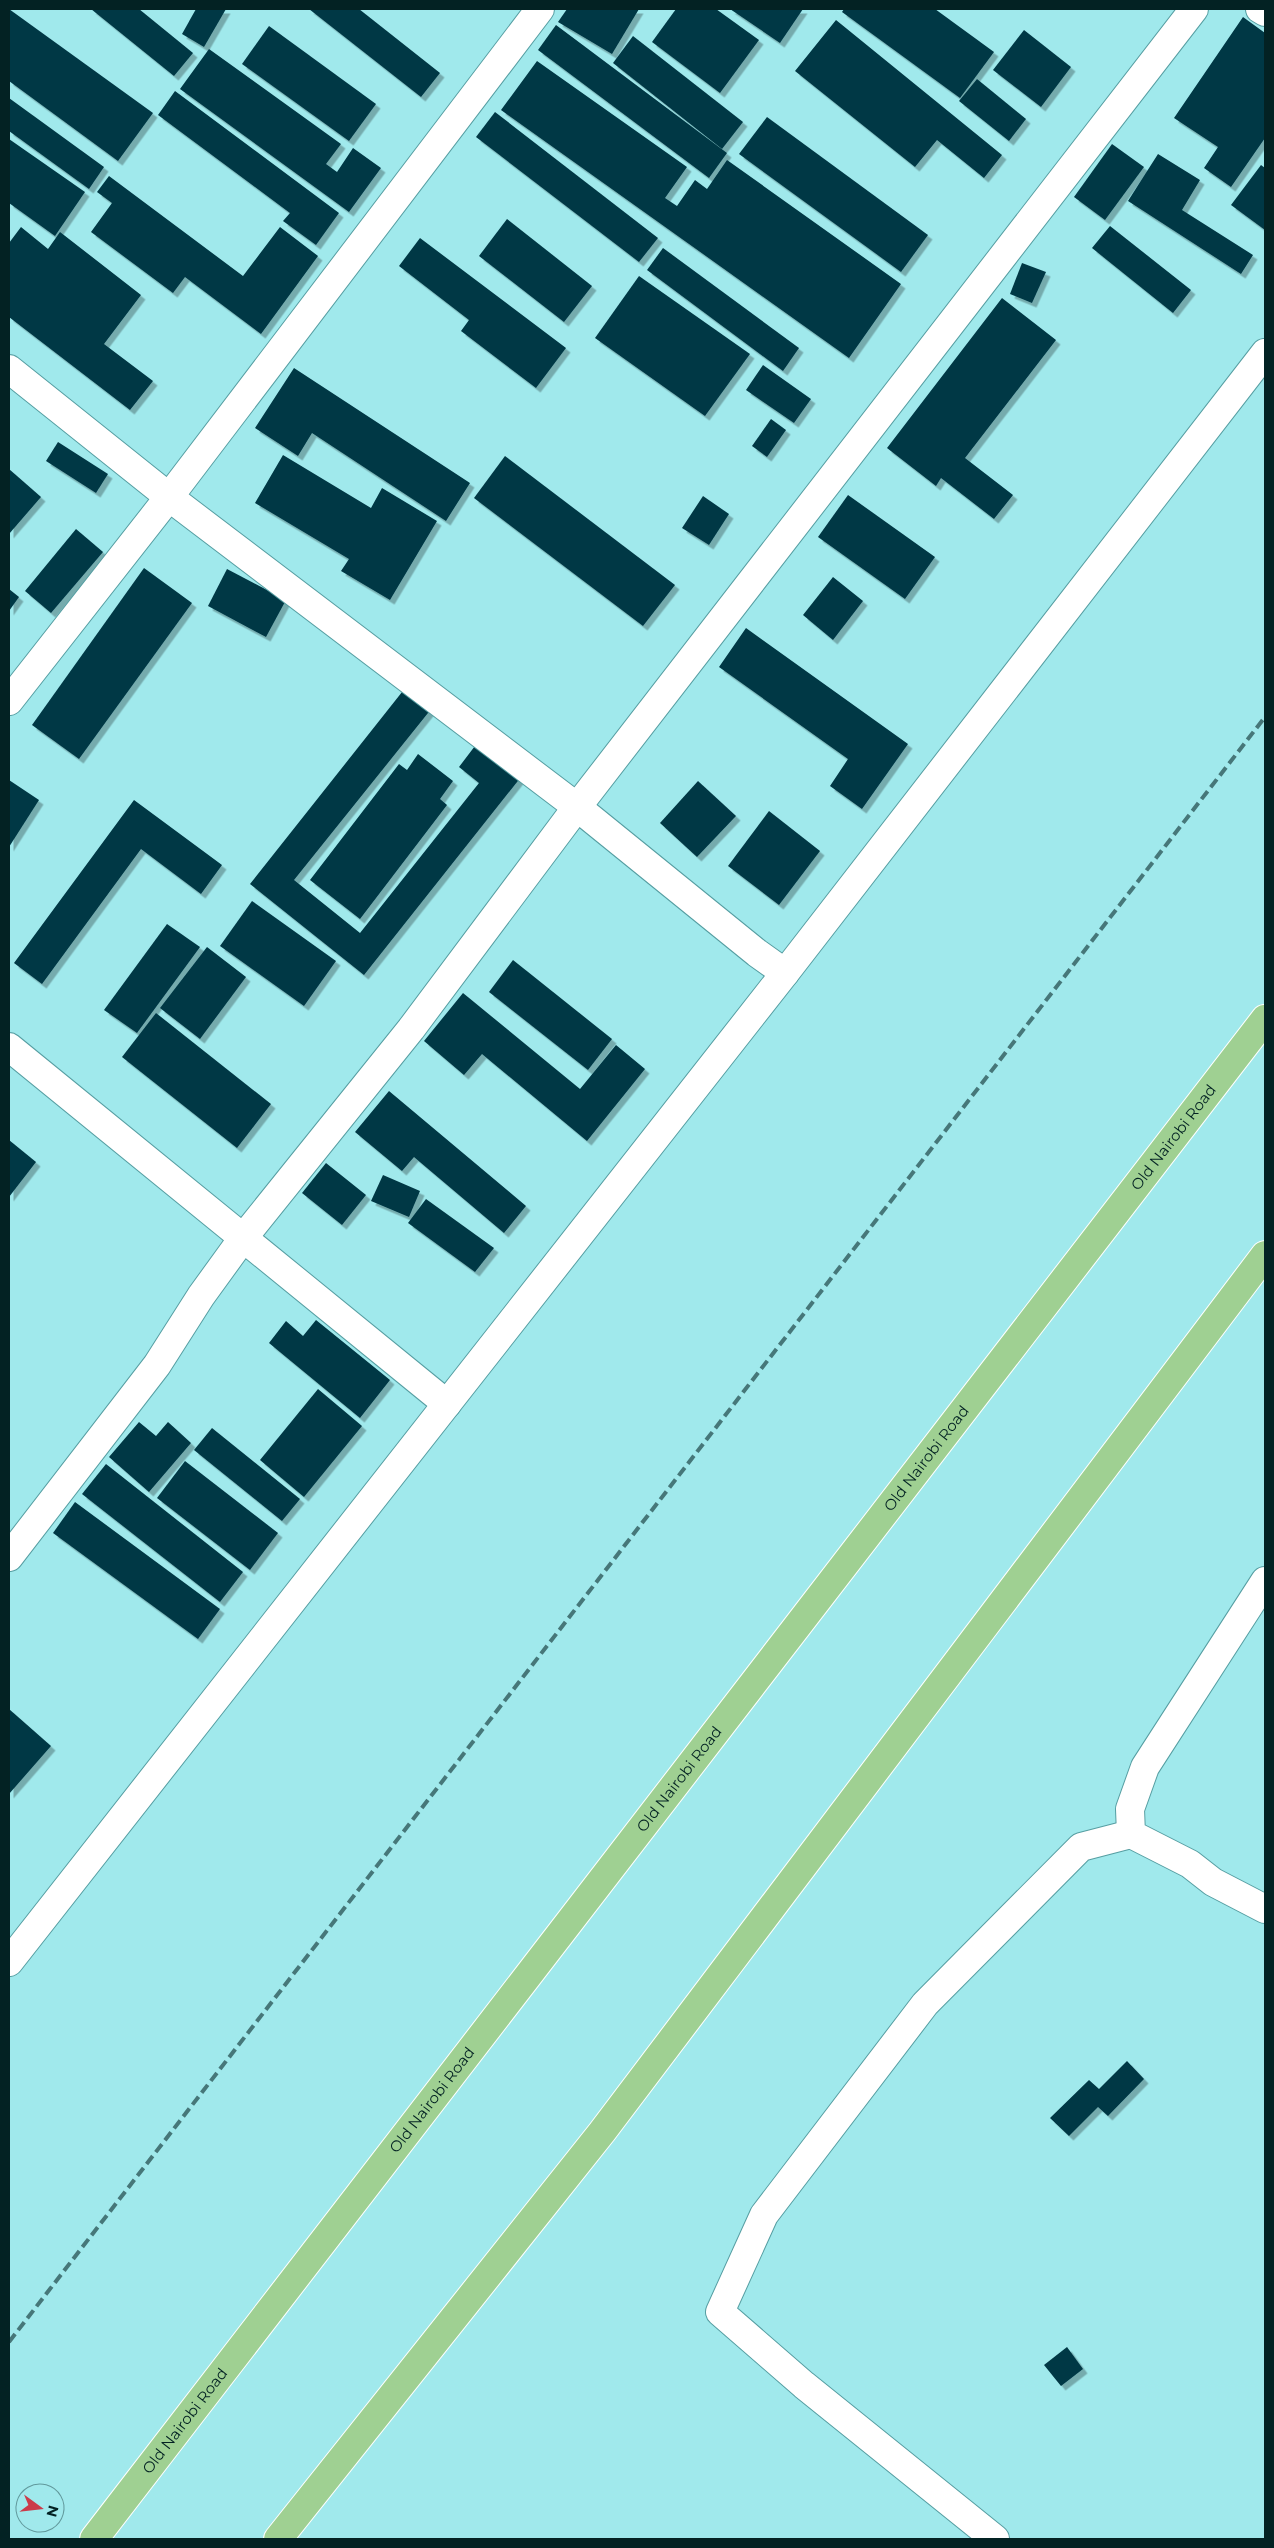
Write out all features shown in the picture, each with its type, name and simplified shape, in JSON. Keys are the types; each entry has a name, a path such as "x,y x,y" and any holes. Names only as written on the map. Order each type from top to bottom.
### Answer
{"highway":[{"name":"Old Nairobi Road","path":"94,2539 1265,1019"},
{"path":"278,2539 602,2132 1265,1255"}],"street":[{"path":"9,701 169,498 540,9"},
{"path":"9,1557 157,1365 200,1296 243,1238 411,1029 577,807 1194,9"},
{"path":"1260,9 1265,12"},
{"path":"9,1962 785,973 1265,353"},
{"path":"9,369 169,498 577,807 757,953 785,973"},
{"path":"9,1047 447,1404"},
{"path":"1131,1834 1130,1810 1145,1767 1265,1581"},
{"path":"995,2539 804,2385 720,2312 764,2216 925,2004 1081,1847 1131,1834 1190,1864 1213,1882 1265,1909"}],"building":[{"path":"9,9 153,113 118,161 9,81"},
{"path":"91,9 139,9 193,53 174,76"},
{"path":"196,9 226,9 204,47 182,34"},
{"path":"309,9 359,9 440,73 421,97"},
{"path":"567,9 639,9 612,54 558,22"},
{"path":"676,9 716,9 759,40 720,93 652,42"},
{"path":"730,9 803,9 780,43"},
{"path":"844,9 935,9 994,52 960,98 842,12"},
{"path":"1243,17 1265,33 1265,138 1231,187 1204,168 1218,147 1174,118"},
{"path":"836,20 1002,155 984,178 937,140 915,167 795,71"},
{"path":"556,25 727,153 709,178 538,50"},
{"path":"269,26 376,104 349,141 242,64"},
{"path":"1024,30 1071,67 1041,107 993,70"},
{"path":"633,36 743,122 722,149 613,63"},
{"path":"209,49 341,144 326,164 337,172 353,148 381,168 349,212 180,89"},
{"path":"537,61 687,167 665,198 677,206 695,180 707,189 727,160 901,284 849,358 501,110"},
{"path":"977,79 1026,119 1009,141 959,101"},
{"path":"175,91 339,213 316,245 283,221 290,213 158,115"},
{"path":"9,98 104,167 89,189 9,131"},
{"path":"495,112 658,238 639,262 476,137"},
{"path":"767,117 928,235 901,272 739,154"},
{"path":"9,139 85,192 55,236 9,203"},
{"path":"1112,144 1144,167 1105,220 1074,197"},
{"path":"1158,154 1200,180 1182,210 1253,255 1241,274 1128,201"},
{"path":"1261,165 1265,168 1265,230 1231,205"},
{"path":"109,176 243,276 280,227 318,256 261,334 185,277 173,293 91,232 112,203 97,192"},
{"path":"507,219 592,286 564,322 479,256"},
{"path":"1110,226 1191,290 1173,313 1092,248"},
{"path":"21,227 48,249 60,232 141,295 104,344 153,381 130,410 9,317 9,243"},
{"path":"420,238 566,348 536,388 461,331 469,320 399,266"},
{"path":"663,248 799,348 783,371 647,270"},
{"path":"1022,263 1046,272 1032,303 1010,294"},
{"path":"639,276 750,354 705,416 595,338"},
{"path":"1002,298 1056,340 965,458 1013,495 994,519 941,478 936,486 887,448"},
{"path":"763,365 811,399 794,423 746,390"},
{"path":"294,368 470,483 446,521 312,433 298,456 255,428"},
{"path":"771,419 786,430 767,457 752,446"},
{"path":"58,442 108,474 96,493 46,461"},
{"path":"283,455 371,508 382,488 437,521 390,600 341,571 349,559 255,503"},
{"path":"505,456 675,585 643,626 474,498"},
{"path":"9,469 41,497 9,534"},
{"path":"848,495 935,557 905,599 818,537"},
{"path":"703,496 729,514 709,545 682,528"},
{"path":"76,529 103,552 51,613 25,591"},
{"path":"144,568 192,603 79,759 32,725"},
{"path":"227,569 286,600 266,637 208,606"},
{"path":"833,577 863,601 833,640 803,615"},
{"path":"9,589 19,597 9,611"},
{"path":"746,628 908,744 862,809 830,786 848,759 719,667"},
{"path":"406,687 432,708 294,880 360,933 479,783 459,767 478,742 521,777 364,975 250,884"},
{"path":"418,754 453,781 440,799 447,805 360,919 310,880 399,764 407,770"},
{"path":"9,780 39,800 9,847"},
{"path":"698,781 736,816 697,857 660,823"},
{"path":"134,800 222,865 201,894 141,849 42,984 14,963"},
{"path":"769,811 820,851 779,905 728,866"},
{"path":"252,901 336,961 304,1006 220,946"},
{"path":"167,924 200,947 137,1033 104,1010"},
{"path":"207,947 246,977 200,1039 160,1008"},
{"path":"513,960 612,1039 588,1070 489,992"},
{"path":"463,993 580,1089 616,1045 645,1069 587,1141 482,1054 464,1075 424,1041"},
{"path":"156,1013 271,1104 237,1148 122,1057"},
{"path":"389,1091 526,1206 504,1233 414,1157 402,1171 355,1132"},
{"path":"9,1140 36,1162 9,1197"},
{"path":"326,1163 366,1195 342,1225 302,1193"},
{"path":"383,1175 420,1191 409,1217 371,1201"},
{"path":"426,1199 494,1248 475,1272 408,1223"},
{"path":"316,1320 390,1380 360,1418 269,1343 286,1321 303,1336"},
{"path":"318,1389 362,1426 304,1497 260,1460"},
{"path":"139,1422 156,1436 168,1422 191,1443 149,1492 109,1457"},
{"path":"212,1428 300,1499 282,1521 194,1450"},
{"path":"185,1461 278,1533 250,1570 157,1498"},
{"path":"106,1464 243,1572 220,1602 82,1494"},
{"path":"75,1502 220,1609 198,1639 53,1533"},
{"path":"9,1709 51,1746 9,1794"},
{"path":"1127,2061 1144,2079 1108,2116 1098,2107 1069,2136 1050,2118 1089,2080 1099,2089"},
{"path":"1067,2347 1083,2369 1061,2386 1044,2365"}],"railway":[{"path":"9,2342 1265,717"}]}
